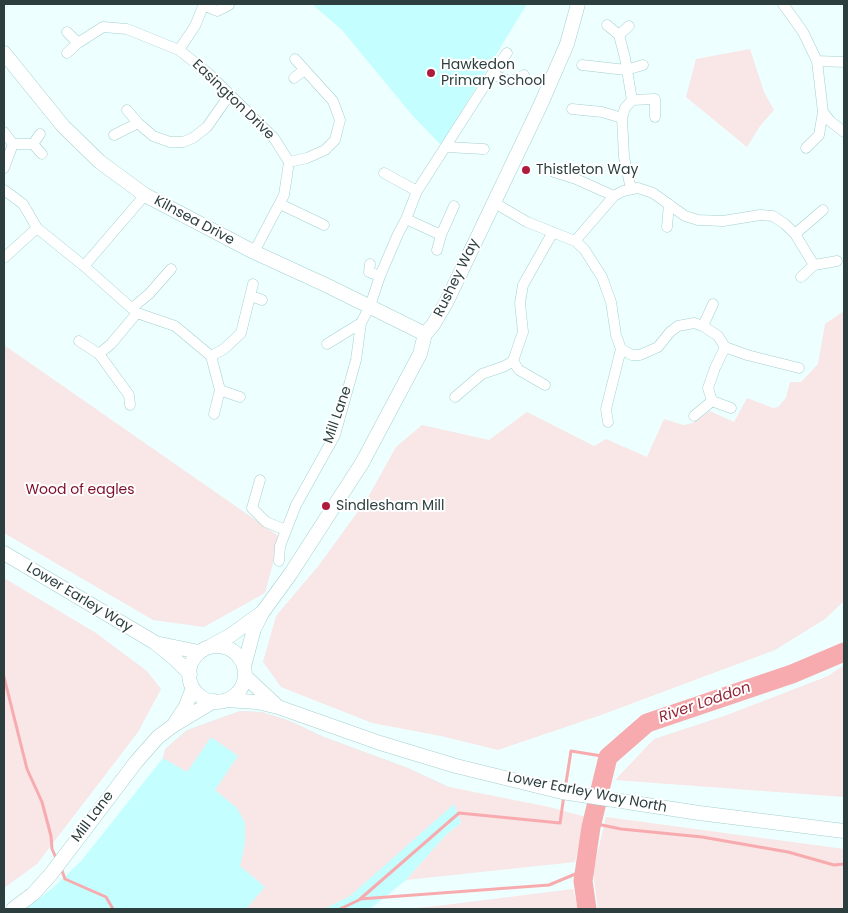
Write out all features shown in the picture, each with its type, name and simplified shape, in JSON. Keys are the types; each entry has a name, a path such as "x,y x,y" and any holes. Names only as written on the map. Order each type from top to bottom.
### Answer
{"street":[{"path":"179,50 195,26 203,4 217,11 228,5"},
{"name":"Rushey Way","path":"244,671 254,629 262,613 291,573 362,463 420,354 425,334 434,325 446,303 555,74 567,44 578,4"},
{"path":"783,4 803,32 818,61 823,112 819,135 806,148"},
{"path":"607,25 619,35 632,100"},
{"path":"619,35 629,26"},
{"name":"Easington Drive","path":"67,53 78,43 103,27 126,29 179,50 230,94 274,138 289,162"},
{"path":"68,32 78,43"},
{"name":"Kilnsea Drive","path":"4,52 62,126 100,162 144,196 254,252 425,334"},
{"name":"Mill Lane","path":"279,561 280,546 296,505 335,435 356,360 361,323 370,306 380,276 417,191 507,53"},
{"path":"254,252 284,195 289,162 308,158 325,150 335,140 339,129 340,120 333,101 295,59"},
{"path":"818,61 844,62"},
{"path":"582,65 626,70 643,65"},
{"path":"294,78 304,70"},
{"path":"492,74 509,81 524,75"},
{"path":"127,110 153,136 170,142 183,142 193,138 207,127 230,94"},
{"path":"631,189 624,157 622,118 625,108 632,100 655,99 655,117"},
{"path":"572,109 602,112 622,118"},
{"path":"823,112 830,121 844,132"},
{"path":"114,135 138,123"},
{"path":"4,132 13,144"},
{"path":"33,144 40,134"},
{"path":"13,144 33,144 42,154"},
{"path":"4,168 13,144"},
{"path":"446,147 484,148"},
{"path":"554,172 576,179 614,196"},
{"path":"384,174 417,191"},
{"path":"575,241 614,196 623,191 638,188 653,193 685,216 698,220 723,221 760,215 772,216 785,224 795,234 814,265"},
{"path":"4,190 23,204 37,228 134,310 175,326 211,356 220,390 214,414"},
{"path":"84,266 144,196"},
{"path":"493,202 527,222 575,241 587,254 602,277 608,290 616,335 621,349 606,409 608,422"},
{"path":"280,204 324,225"},
{"path":"667,227 669,204"},
{"path":"437,250 441,235 454,206"},
{"path":"795,234 823,210"},
{"path":"406,219 441,235"},
{"path":"4,258 37,228"},
{"path":"455,397 482,374 513,361 523,332 520,303 523,285 553,232"},
{"path":"801,277 814,265 837,261"},
{"path":"370,264 370,272 380,276"},
{"path":"99,354 111,344 134,310 171,269"},
{"path":"211,356 224,349 241,332 253,284"},
{"path":"251,296 262,300"},
{"path":"703,326 713,304"},
{"path":"327,344 361,323"},
{"path":"621,349 632,355 640,355 658,347 670,332 678,326 694,323 703,326 718,336 725,347 781,365 799,368"},
{"path":"79,341 99,354 129,394 130,405"},
{"path":"712,401 708,388 725,347"},
{"path":"513,361 519,370 545,384"},
{"path":"220,390 240,397"},
{"path":"712,401 731,408"},
{"path":"694,416 712,401"},
{"path":"260,480 252,508 266,522 286,530"},
{"name":"Lower Earley Way","path":"4,553 154,642 190,674"},
{"name":"Rushey Way","path":"205,650 231,635 262,613"},
{"name":"Lower Earley Way","path":"154,642 205,650"},
{"path":"218,646 231,650 237,654 244,671 239,690 220,701 206,699 193,688 190,674 194,659 205,650 218,646"},
{"name":"Lower Earley Way North","path":"244,671 278,707"},
{"name":"Mill Lane","path":"174,725 193,688"},
{"name":"Mill Lane","path":"13,909 32,894 51,874 136,762 158,737 174,725 220,701"},
{"name":"Lower Earley Way North","path":"220,701 257,702 278,707 388,746 562,792 699,813 844,830"}],"shaded area":[{"name":"Hawkedon Primary School","path":"312,4 527,4 441,145 412,115 342,30"},
{"path":"240,711 262,712 290,721 324,737 408,768 449,787 461,823 446,835 406,880 370,909 26,909 54,887 82,860 163,758 165,749 187,730"}],"green space":[{"path":"750,49 764,92 774,110 760,126 747,147 686,97 696,59"},
{"path":"844,311 844,601 825,619 775,650 601,715 498,750 441,736 372,723 281,687 263,662 276,616 319,565 367,499 396,447 422,425 489,440 527,412 594,446 606,439 647,457 664,419 683,425 693,423 710,411 734,422 747,398 773,408 778,407 786,398 790,382 801,382 818,364 825,324"},
{"name":"Wood of eagles","path":"4,345 280,537 265,593 204,627 153,620 4,533"},
{"path":"4,578 96,633 147,671 161,689 138,732 37,864 4,888"},
{"path":"844,665 844,797 615,780 654,739 727,715 828,676"},
{"path":"240,711 262,712 290,721 324,737 408,768 449,787 549,807 586,817 575,862 406,880 446,835 461,823 454,804 350,896 324,909 246,909 265,887 240,866 245,843 245,823 237,808 215,790 238,756 211,737 187,772 163,758 165,749 187,730"},
{"path":"606,817 844,849 844,909 598,909 593,872"},
{"path":"573,889 578,909 404,909 437,906"}],"waterway":[{"name":"River Loddon","path":"587,909 583,881 591,827 608,757 647,723 792,674 844,652"},
{"path":"4,677 27,769 42,802 51,836 52,849 57,860"},
{"path":"565,789 571,751 608,757"},
{"path":"340,909 359,900 459,813 560,823 564,795"},
{"path":"592,823 621,829 702,837 788,852 834,865 844,864"},
{"path":"61,868 65,879 106,897 113,909"},
{"path":"360,899 549,885 585,870"}],"place":[{"name":"Hawkedon Primary School","path":"431,73"},
{"name":"Thistleton Way","path":"526,170"},
{"name":"Sindlesham Mill","path":"326,506"}]}
